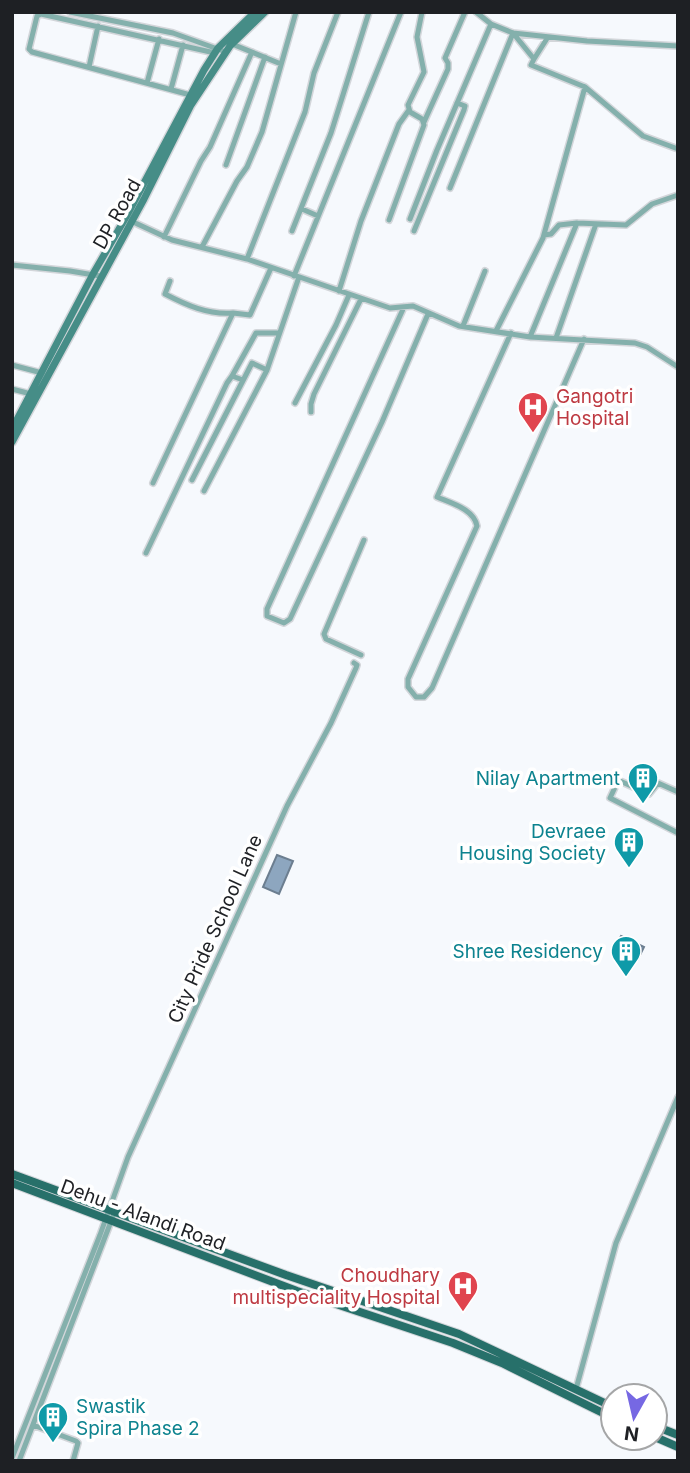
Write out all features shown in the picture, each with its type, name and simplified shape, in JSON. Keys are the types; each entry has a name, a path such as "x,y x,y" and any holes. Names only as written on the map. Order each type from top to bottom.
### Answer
{"main road":[{"name":"Dehu - Alandi Road","path":"12,1174 286,1275 459,1334 599,1400"},
{"name":"Dehu - Alandi Road","path":"12,1183 298,1291 453,1343 511,1367 599,1411"}],"street":[{"path":"71,12 173,33 220,51"},
{"name":"DP Road","path":"12,429 129,219 193,95 220,51 255,12"},
{"name":"DP Road","path":"220,51 232,44 265,12"},
{"path":"202,247 247,167 262,132 296,12"},
{"path":"247,259 305,112 314,73 338,12"},
{"path":"292,231 331,133 369,12"},
{"path":"204,491 267,370 318,216 401,12"},
{"path":"339,291 360,221 424,72 417,37 422,12"},
{"path":"389,220 424,122 448,69 449,64 445,58 465,12"},
{"path":"476,12 491,24 513,33 678,46"},
{"path":"193,95 32,52 29,49 39,14 220,51"},
{"path":"410,219 491,24"},
{"path":"89,67 98,26"},
{"path":"513,33 534,60"},
{"path":"450,188 513,33"},
{"path":"548,37 531,65 585,87 643,136 678,149"},
{"path":"147,83 159,39"},
{"path":"232,44 281,65"},
{"path":"171,89 183,45"},
{"path":"163,237 210,147 252,52"},
{"path":"226,165 265,57"},
{"path":"496,331 544,235 585,87"},
{"path":"414,231 464,110 464,106 457,103"},
{"path":"409,110 424,122"},
{"path":"544,235 551,234 561,225 577,223 626,225 652,204 678,195"},
{"path":"302,209 318,216"},
{"path":"129,219 163,237 247,259 390,308 413,306 463,326 530,337 642,345 678,367"},
{"path":"530,337 577,223"},
{"path":"556,338 596,224"},
{"path":"12,265 97,275"},
{"path":"170,281 165,294 186,305 208,312 250,316 271,268"},
{"path":"463,326 485,271"},
{"name":"DP Road","path":"12,442 97,275"},
{"path":"295,402 349,295"},
{"path":"312,412 314,394 361,299"},
{"path":"404,307 267,609 267,616 284,623 290,619 382,422 428,314"},
{"path":"153,483 233,313"},
{"path":"146,553 208,419 256,333 279,333"},
{"path":"511,333 437,497 471,513 477,526 408,679 408,687 416,697 424,697 432,688 584,339"},
{"path":"192,480 252,363 267,370"},
{"path":"12,365 42,373"},
{"path":"232,376 243,380"},
{"path":"12,389 31,394"},
{"path":"361,655 326,639 324,634 364,540"},
{"name":"City Pride School Lane","path":"108,1220 128,1157 287,806 331,723 355,664"},
{"path":"678,792 657,783 649,794 620,781 610,796 611,799 678,833"},
{"path":"576,1389 616,1242 678,1097"},
{"path":"19,1461 108,1220"},
{"path":"12,1458 108,1220"},
{"path":"33,1425 76,1441 73,1461"}],"water":[{"path":"277,855 293,861 279,894 263,887"},
{"path":"621,936 644,947 638,959 616,946"}],"place":[{"name":"Gangotri Hospital","path":"533,434"},
{"name":"Nilay Apartment","path":"643,805"},
{"name":"Devraee Housing Society","path":"629,869"},
{"name":"Shree Residency","path":"626,978"},
{"name":"Choudhary multispeciality Hospital","path":"463,1313"},
{"name":"Swastik Spira Phase 2","path":"53,1444"}]}
